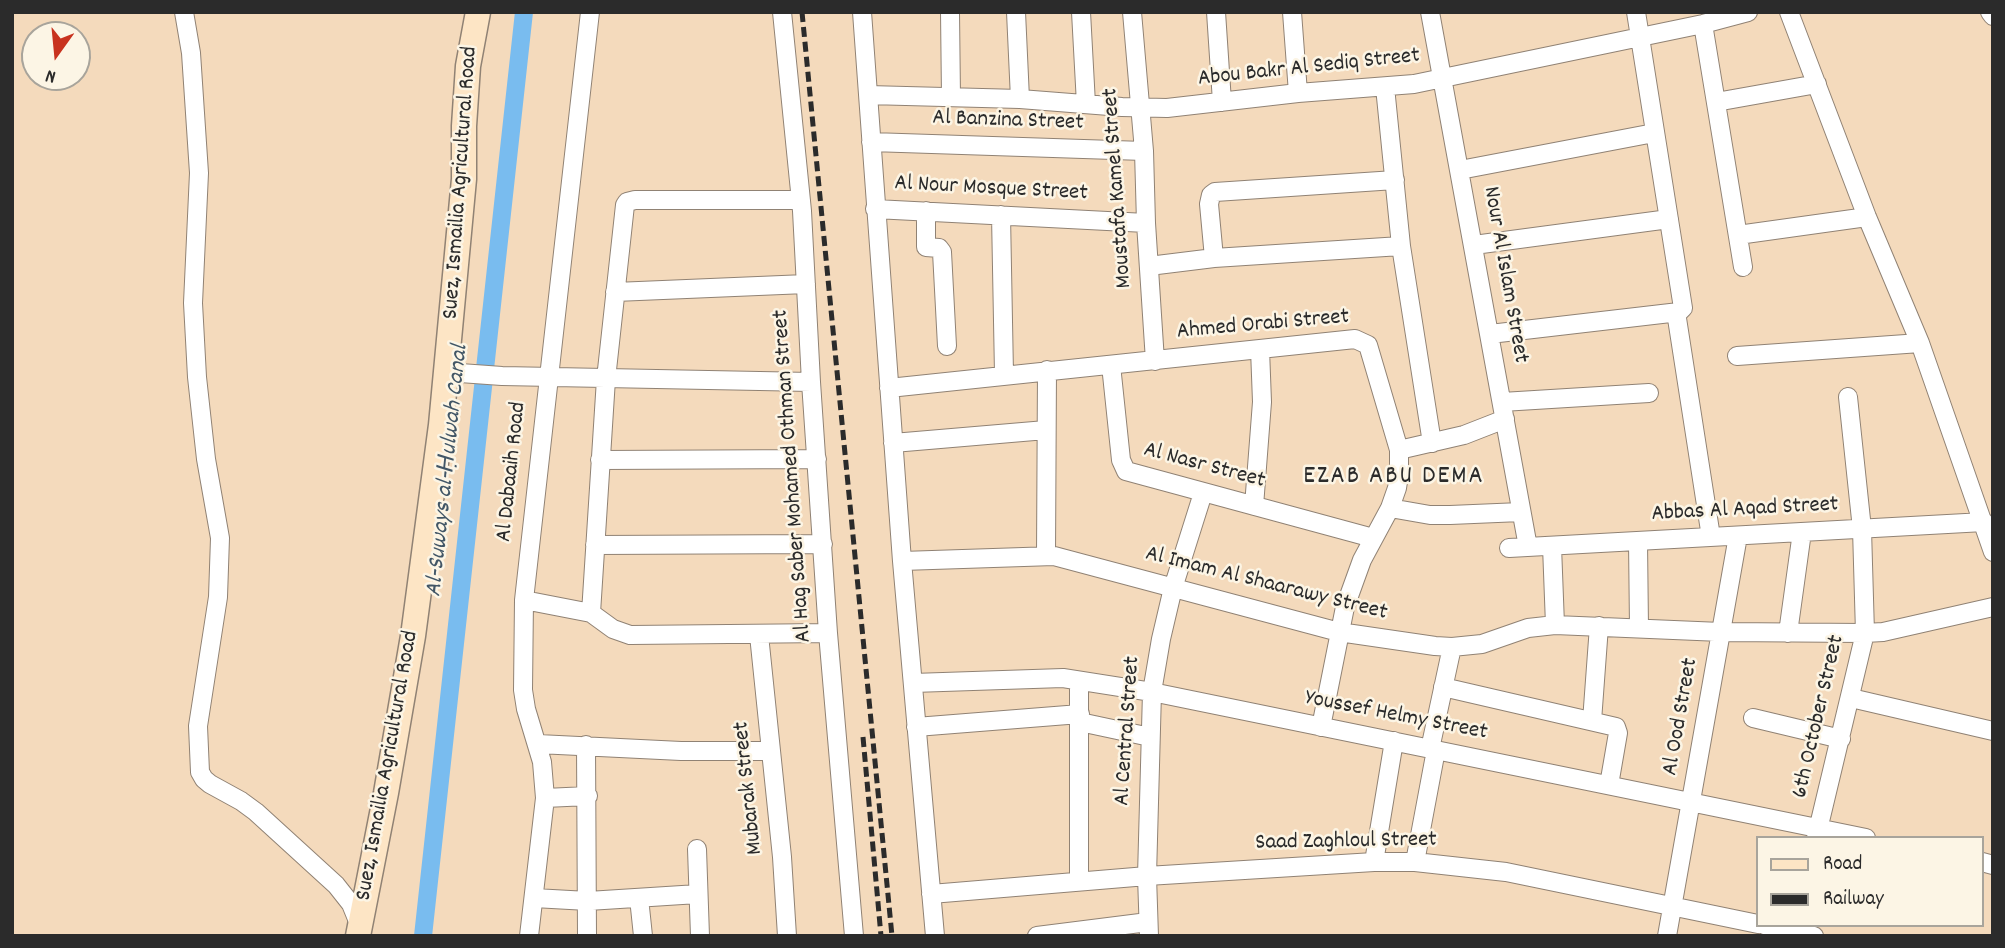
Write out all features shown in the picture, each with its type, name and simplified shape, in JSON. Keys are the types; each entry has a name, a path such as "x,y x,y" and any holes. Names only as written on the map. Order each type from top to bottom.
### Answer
{"main road":[{"name":"Suez, Ismailia Agricultural Road","path":"359,931 413,636 446,372 464,179 468,66 478,12"}],"street":[{"path":"184,12 191,53 199,173 193,303 197,377 206,459 220,538 218,597 198,726 200,772 210,784 256,812 336,884 351,904 359,931"},
{"name":"Al Dabaaih Road","path":"529,936 545,798 538,744 528,718 523,690 524,600 590,12"},
{"name":"Al Hag Saber Mohamed Othman Street","path":"782,12 801,200 828,633 854,936"},
{"path":"862,12 902,561 935,936"},
{"path":"950,12 951,97"},
{"path":"1016,12 1020,99"},
{"path":"1081,12 1086,104"},
{"name":"Moustafa Kamel Street","path":"1132,12 1144,151 1155,360"},
{"path":"1216,12 1222,102"},
{"path":"1293,12 1298,93"},
{"name":"Nour Al Islam Street","path":"1430,12 1528,547"},
{"path":"1490,334 1676,312 1684,306 1636,12"},
{"name":"Abou Bakr Al Sediq Street","path":"868,95 1020,99 1167,108 1442,79 1748,12"},
{"path":"1789,12 1867,216 1920,343 1987,526 1993,552"},
{"path":"1703,24 1743,267"},
{"path":"1716,102 1816,83"},
{"path":"1385,87 1401,246 1432,443"},
{"path":"1460,170 1654,133"},
{"name":"Al Banzina Street","path":"871,142 1144,151"},
{"path":"1214,258 1209,204 1211,195 1215,192 1395,180"},
{"path":"591,613 606,379 624,209 630,200 801,200"},
{"name":"Al Nour Mosque Street","path":"875,209 1146,223"},
{"path":"926,211 926,247 939,248 942,252 947,346"},
{"path":"1002,215 1004,374"},
{"path":"1738,235 1867,216"},
{"path":"1474,245 1669,219"},
{"path":"1149,266 1214,258 1401,246"},
{"path":"615,292 806,284"},
{"path":"1676,312 1711,537"},
{"name":"Ahmed Orabi Street","path":"889,388 1355,339 1364,342 1370,349 1401,463 1390,508 1353,583 1339,632 1321,727"},
{"path":"1737,356 1920,343"},
{"path":"1254,506 1262,402 1260,349"},
{"name":"Al Nasr Street","path":"1111,365 1122,466 1132,474 1373,538"},
{"path":"1046,555 1048,370"},
{"path":"446,372 606,379 811,382"},
{"path":"1398,450 1464,435 1503,410 1648,393"},
{"name":"6th October Street","path":"1817,833 1865,634 1862,529 1848,397"},
{"path":"893,443 1046,430"},
{"path":"600,460 817,459"},
{"name":"Al Central Street","path":"1149,929 1147,876 1152,692 1173,588 1203,493"},
{"path":"1390,508 1430,515 1521,512"},
{"name":"Abbas Al Aqad Street","path":"1509,548 1862,529 1987,526"},
{"path":"1788,633 1802,532"},
{"name":"Al Ood Street","path":"1667,936 1738,536"},
{"path":"1638,541 1639,628"},
{"path":"595,545 823,544"},
{"path":"1552,546 1555,625"},
{"name":"Al Imam Al Shaarawy Street","path":"902,561 1046,555 1339,632 1452,647 1482,644 1528,628 1555,625 1721,632 1865,634 1993,607"},
{"path":"524,600 591,613 614,629 631,635 828,633"},
{"path":"1592,721 1599,626"},
{"name":"Mubarak Street","path":"759,635 787,936"},
{"path":"1415,862 1452,647"},
{"name":"Youssef Helmy Street","path":"913,683 1063,678 1152,692 1692,802 1817,833 1846,836"},
{"path":"1079,681 1079,881"},
{"path":"1443,687 1613,725 1618,730 1609,785"},
{"path":"1851,698 1993,731"},
{"path":"916,727 1080,718 1150,737"},
{"path":"1753,718 1841,739"},
{"path":"1374,862 1394,741"},
{"path":"538,744 681,751 771,751"},
{"path":"586,745 587,936"},
{"path":"545,798 587,796"},
{"path":"697,849 700,936"},
{"name":"Saad Zaghloul Street","path":"931,894 1147,876 1374,862 1415,862 1506,872 1756,924"},
{"path":"534,898 588,901 698,894"},
{"path":"639,898 643,936"},
{"path":"1794,928 1814,936"},
{"path":"1037,936 1149,929"}],"waterway":[{"name":"Al-Suways al-Ḥulwah Canal","path":"423,936 524,12"}],"railway":[{"path":"802,12 892,936"},
{"path":"863,737 881,936"}],"district":[{"name":"EZAB ABU DEMA","path":"1394,478"}]}
